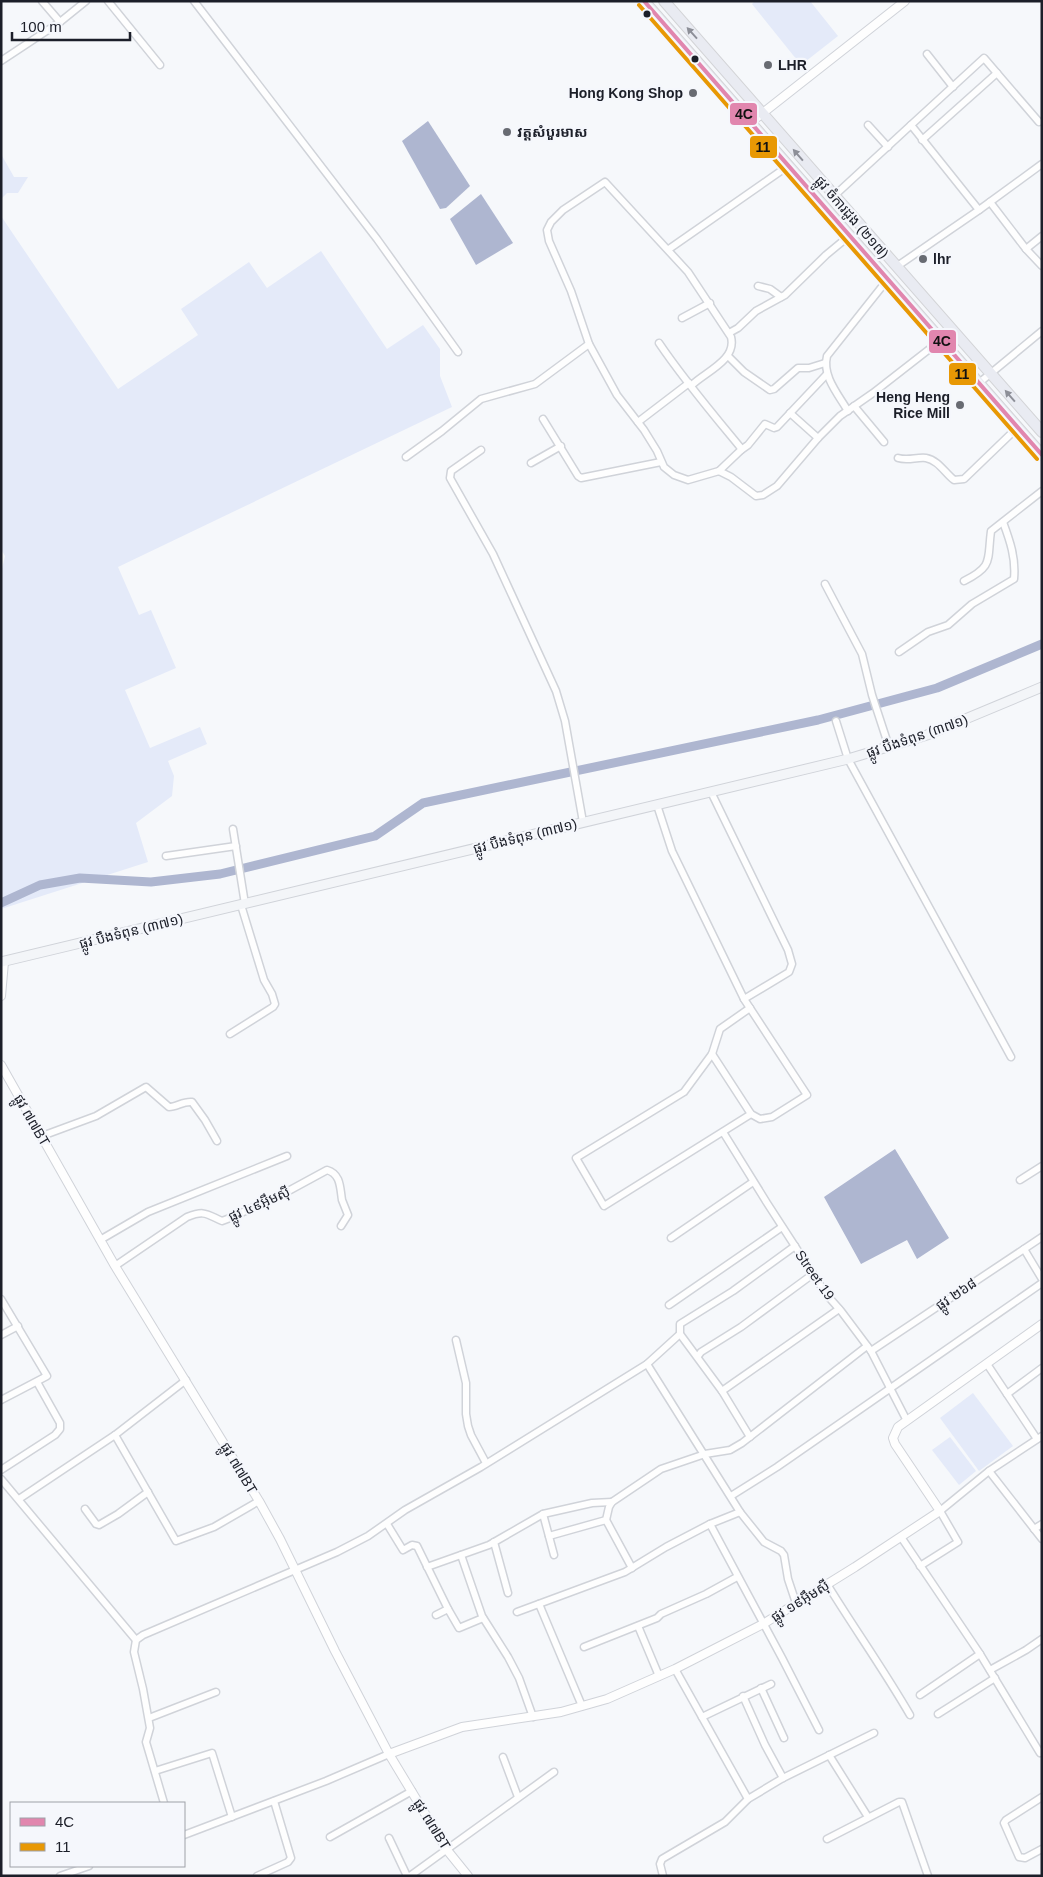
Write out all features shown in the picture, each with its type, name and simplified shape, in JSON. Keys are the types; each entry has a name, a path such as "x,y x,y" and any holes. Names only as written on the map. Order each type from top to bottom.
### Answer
{"main road":[{"name":"ផ្លូវ ចំការដូង (២១៧)","path":"644,1 1042,455"},
{"name":"ផ្លូវ ចំការដូង (២១៧)","path":"664,1 1042,432"},
{"name":"ផ្លូវ បឹងទំពុន (៣៧១)","path":"3,962 848,759 935,732 1042,687"}],"street":[{"path":"42,1 60,22"},
{"path":"1,61 60,22 86,1"},
{"path":"108,1 160,65"},
{"path":"194,1 377,239 458,352"},
{"path":"750,123 904,1"},
{"path":"927,54 953,87"},
{"path":"834,196 984,58 1039,122"},
{"path":"922,140 997,73"},
{"path":"868,125 888,147"},
{"path":"911,125 979,210"},
{"path":"896,267 1042,164"},
{"path":"669,249 788,166"},
{"path":"638,422 728,356 732,349 732,342 729,333 688,272 606,182 563,210 551,222 547,230 549,240 571,291 589,344 617,394 657,451 661,462 668,472 688,480 720,471 748,445 764,425 767,424 772,428 776,428 827,374"},
{"path":"990,202 1026,249 1042,266"},
{"path":"729,333 738,328 756,310 781,297 849,236"},
{"path":"1026,249 1042,236"},
{"path":"848,411 827,374 825,363 827,356 834,344 888,279"},
{"path":"758,286 770,289 781,297"},
{"path":"682,318 710,303"},
{"path":"979,383 1042,331"},
{"path":"720,471 731,477 751,494 763,495 777,486 818,438 840,416 941,340"},
{"path":"659,343 682,376 741,450"},
{"path":"406,457 435,437 481,399 535,384 589,344"},
{"path":"728,356 744,372 770,390 774,389 798,368 809,368 825,363"},
{"path":"854,406 884,442"},
{"path":"790,413 818,438"},
{"path":"543,419 578,476 584,479 661,462"},
{"path":"898,458 907,460 927,458 936,462 954,480 964,479 1018,427"},
{"path":"531,463 561,446"},
{"path":"481,450 451,470 450,478 493,554 556,691 565,722 583,822"},
{"path":"964,581 978,574 985,567 990,554 991,531 1042,491"},
{"path":"899,652 928,632 948,625 972,604 1014,578 1015,565 1012,545 1003,522"},
{"path":"825,584 862,654 876,711 889,747"},
{"path":"836,721 848,759 1011,1057"},
{"path":"711,792 788,950 792,964 789,972 744,999"},
{"path":"657,805 672,851 744,999 807,1095 797,1103 765,1119 760,1119 751,1114 712,1054"},
{"path":"230,1034 275,1004 264,980 243,904 234,829"},
{"path":"166,856 236,846"},
{"path":"1,996 3,962"},
{"path":"750,1008 720,1029 712,1054 684,1092 576,1158 604,1206 751,1114"},
{"name":"ផ្លូវ ៧៧BT","path":"2,1071 42,1136 115,1266 259,1501 389,1754 447,1850 468,1876"},
{"path":"42,1136 96,1116 146,1087 169,1107 174,1107 187,1101 192,1102 217,1141"},
{"name":"Street 19","path":"724,1132 753,1182 826,1294 869,1348 906,1419"},
{"path":"100,1240 148,1212 287,1156"},
{"path":"1020,1180 1042,1166"},
{"name":"ផ្លូវ ៤៩អ៊ឹមស៊ី","path":"115,1266 187,1217 207,1212 222,1221 281,1195 326,1170 331,1172 342,1188 342,1199 348,1215 341,1226"},
{"path":"671,1238 753,1182"},
{"path":"669,1305 782,1227"},
{"name":"ផ្លូវ ២៦៨","path":"612,1502 661,1469 705,1454 730,1450 869,1348 1042,1237"},
{"path":"750,1437 722,1391 680,1334 680,1324 733,1291 795,1246"},
{"path":"1024,1249 1042,1279"},
{"path":"698,1356 701,1352 741,1327 813,1274"},
{"path":"731,1496 1042,1284"},
{"path":"1,1299 47,1376 1,1400"},
{"path":"722,1391 839,1309"},
{"path":"920,1566 958,1542 940,1510 895,1444 893,1438 895,1431 906,1419 1042,1324"},
{"path":"1,1335 18,1326"},
{"path":"136,1640 166,1625 296,1570 368,1536 405,1510 486,1463 647,1364 680,1334"},
{"path":"456,1340 466,1383 468,1426 486,1463"},
{"path":"647,1364 740,1512 764,1542 781,1551 784,1555 788,1579 796,1603"},
{"path":"940,1510 990,1471 1040,1437 987,1364"},
{"path":"1007,1394 1042,1368"},
{"path":"19,1499 114,1435 186,1380"},
{"path":"1,1470 55,1436 60,1429 60,1423 37,1382"},
{"path":"114,1435 176,1541 214,1527 259,1501"},
{"path":"990,1471 1042,1539"},
{"path":"1,1479 136,1640 134,1652 150,1728 145,1738 164,1802"},
{"path":"85,1509 96,1524 100,1525 148,1492"},
{"path":"427,1566 494,1542 543,1514 592,1503 612,1502"},
{"path":"612,1502 608,1507 606,1520 632,1568"},
{"name":"ផ្លូវ ១៩អ៊ឹមស៊ី","path":"389,1754 462,1727 533,1717 582,1706 607,1698 675,1669 763,1624 901,1537 940,1510"},
{"path":"516,1612 632,1568 666,1547 710,1524 740,1512"},
{"path":"543,1514 554,1556"},
{"path":"549,1536 606,1520"},
{"path":"386,1524 403,1550 412,1545 417,1546 458,1628 483,1618"},
{"path":"710,1524 819,1730"},
{"path":"1034,1529 1042,1524"},
{"path":"901,1537 980,1654 1040,1753 1042,1752"},
{"path":"494,1542 508,1593"},
{"path":"461,1555 483,1618 519,1678 533,1717"},
{"path":"584,1647 658,1618 661,1614 706,1594 737,1577"},
{"path":"827,1584 910,1715"},
{"path":"540,1604 582,1706"},
{"path":"436,1615 448,1608"},
{"path":"638,1626 659,1676"},
{"path":"990,1670 1042,1639"},
{"path":"920,1695 980,1654"},
{"path":"675,1669 748,1799"},
{"path":"938,1714 995,1678"},
{"path":"702,1717 771,1684"},
{"path":"761,1688 784,1738"},
{"path":"149,1718 216,1692"},
{"path":"743,1696 783,1778"},
{"path":"663,1876 660,1864 662,1859 725,1822 748,1799 783,1778 874,1733"},
{"path":"155,1771 212,1753 232,1817"},
{"path":"185,1835 389,1754"},
{"path":"829,1755 868,1817"},
{"path":"503,1757 518,1797"},
{"path":"389,1838 408,1876 554,1772"},
{"path":"330,1837 412,1792"},
{"path":"1042,1796 1004,1822 1020,1857 1025,1858 1042,1849"},
{"path":"257,1876 288,1862 291,1858 274,1801"},
{"path":"827,1839 868,1817 902,1802 928,1876"},
{"path":"60,1876 85,1867"}],"shaded area":[{"path":"755,1 810,1 838,36 801,65 752,4"},
{"path":"1,154 14,177 28,177 18,193 7,193 1,199"},
{"path":"1,216 118,389 198,335 181,309 249,262 267,288 321,251 387,349 423,325 440,349 440,376 452,407 118,567 139,615 151,610 176,668 125,690 150,748 200,727 207,744 168,761 174,776 172,796 136,823 148,862 1,909 1,573 5,556 1,549"},
{"path":"973,1393 1013,1446 979,1471 940,1418"},
{"path":"950,1437 976,1471 959,1485 932,1450"}],"water":[{"path":"428,121 470,186 446,208 440,209 402,141"},
{"path":"481,194 513,243 476,265 450,219"},
{"path":"895,1149 949,1238 917,1259 907,1240 861,1264 824,1197"}],"waterway":[{"path":"1,903 40,885 80,878 151,882 220,874 375,836 423,803 818,720 937,688 1042,644"}],"transit line":[{"name":"4C","path":"644,1 1042,455"},
{"name":"11","path":"639,5 1037,459"}],"place":[{"name":"LHR","path":"768,65"},
{"name":"Hong Kong Shop","path":"693,93"},
{"name":"វត្តសំបួរមាស","path":"507,132"},
{"name":"lhr","path":"923,259"},
{"name":"Heng Heng Rice Mill","path":"960,405"}]}
